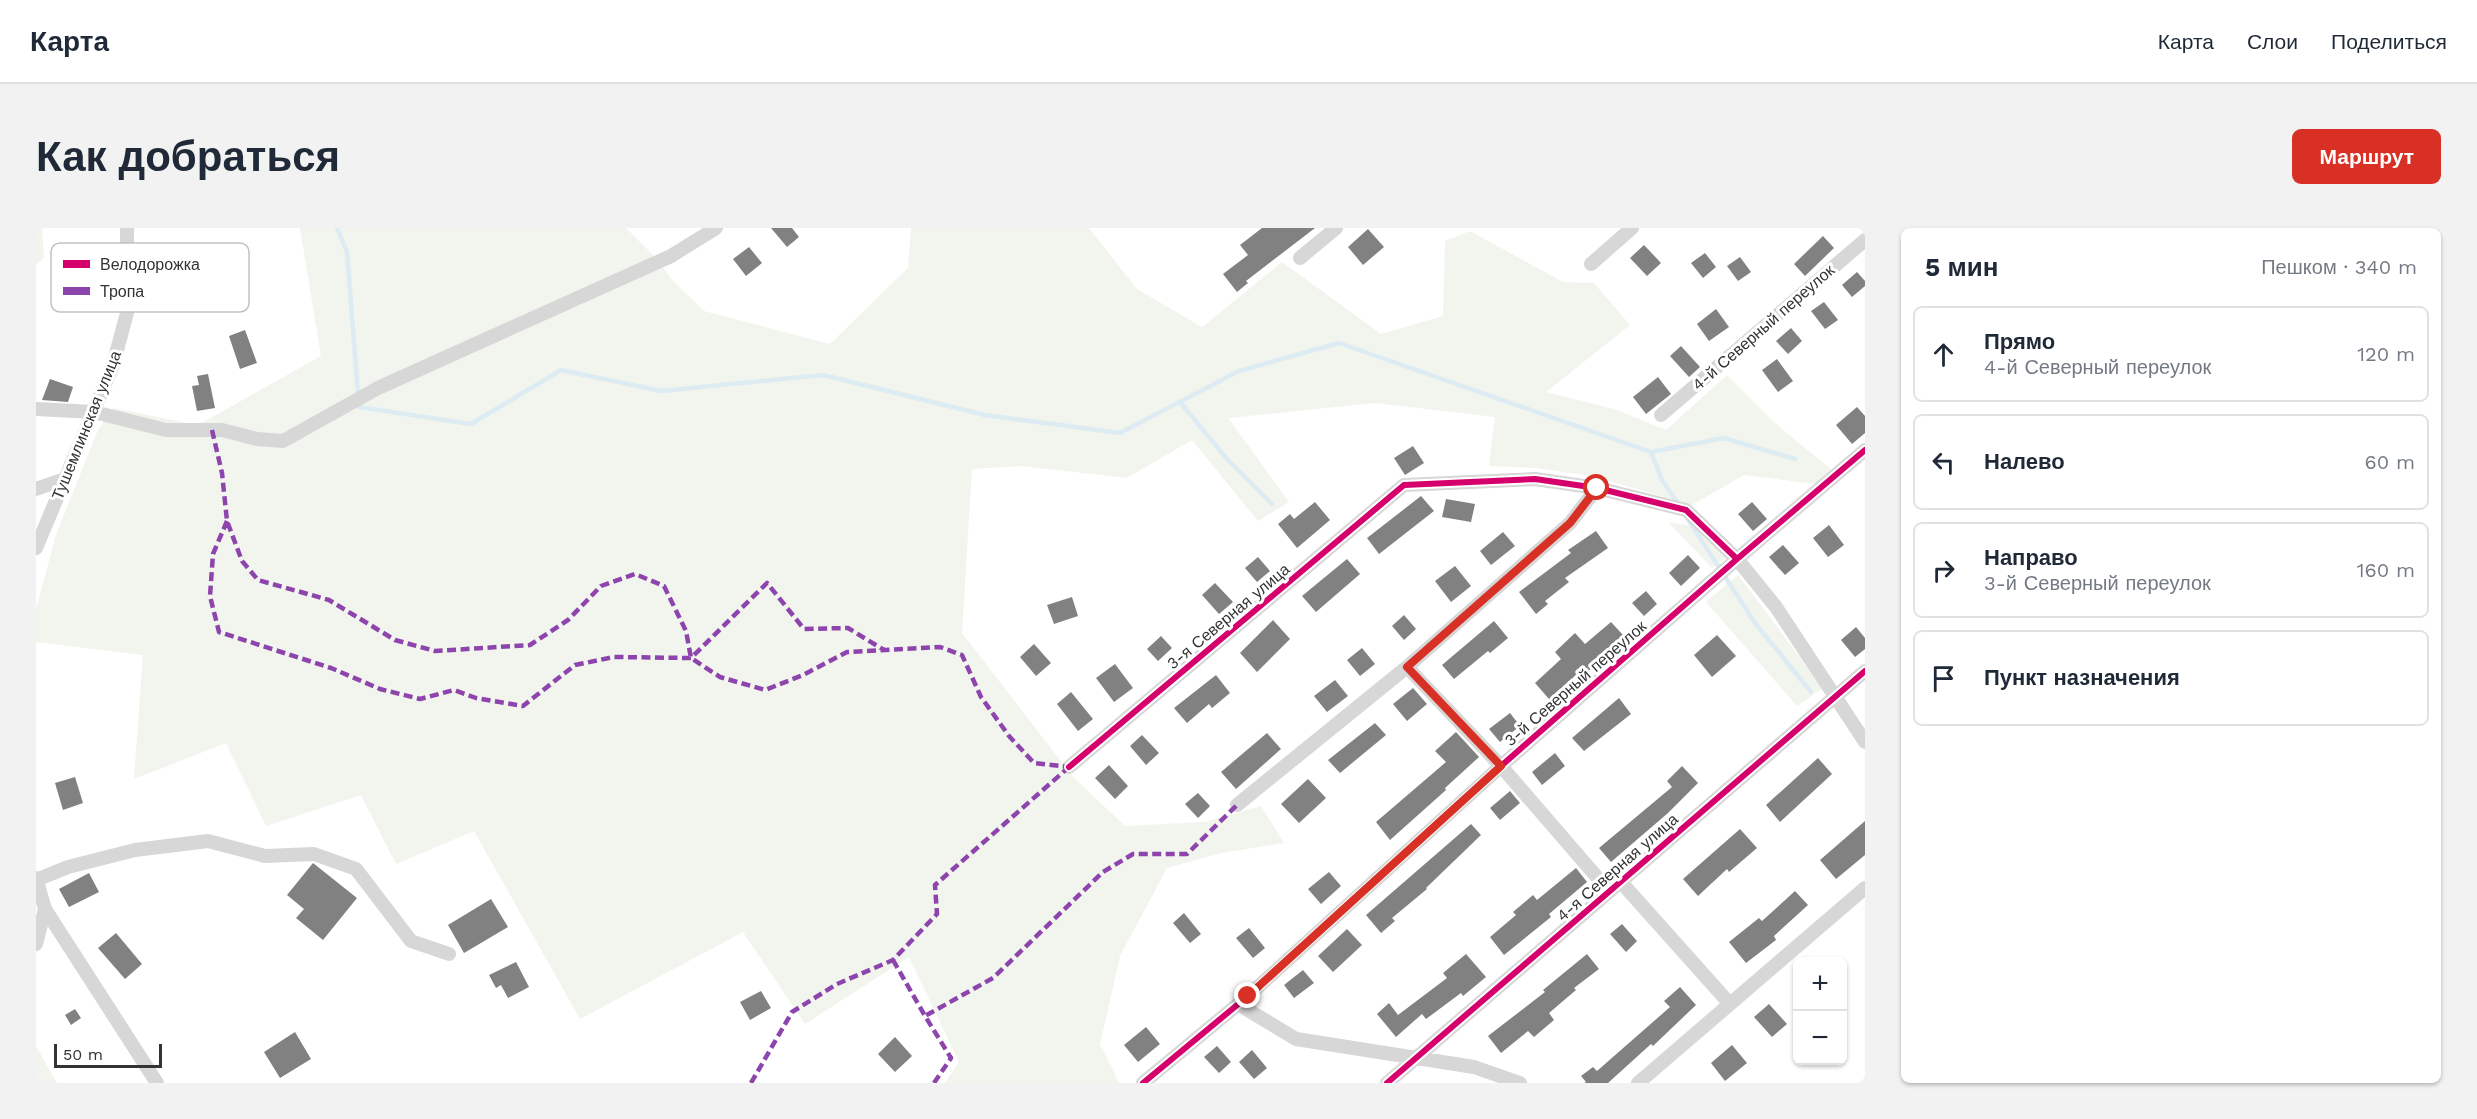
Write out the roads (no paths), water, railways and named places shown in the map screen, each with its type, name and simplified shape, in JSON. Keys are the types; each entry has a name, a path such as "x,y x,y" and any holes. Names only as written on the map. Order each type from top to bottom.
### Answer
{"street":[{"path":"36,409 94,412 166,429 222,430 257,439 283,441 378,388 671,256 716,228"},
{"path":"1300,258 1336,228"},
{"path":"1591,264 1632,228"},
{"name":"4-й Северный переулок","path":"1661,415 1865,240"},
{"name":"Тушемлинская улица","path":"36,548 113,366 127,312"},
{"name":"3-й Северный переулок","path":"1143,1083 1238,1004 1501,766 1865,450"},
{"path":"36,489 65,479"},
{"name":"3-я Северная улица","path":"1069,767 1404,485 1535,479 1597,488"},
{"path":"1237,805 1407,667 1570,523 1597,488 1686,510 1737,559 1776,607 1865,742"},
{"path":"1407,667 1501,766 1609,891"},
{"name":"4-я Северная улица","path":"1387,1083 1865,671"},
{"path":"158,1083 45,909 36,879 68,867 135,850 208,841 265,856 314,854 356,869 411,941 449,954"},
{"path":"1620,881 1730,1004"},
{"path":"1638,1083 1865,888"},
{"path":"36,944 45,909"},
{"path":"1238,1004 1296,1039 1474,1067 1520,1083"}],"waterway":[{"path":"337,228 347,252 359,407 471,424 561,370 661,391 823,375 985,415 1120,433 1239,371 1339,343 1651,452 1724,438 1795,459"},
{"path":"1180,402 1228,460 1272,504"},
{"path":"1651,452 1662,480 1678,504"},
{"path":"1689,521 1755,623 1811,692"}]}
